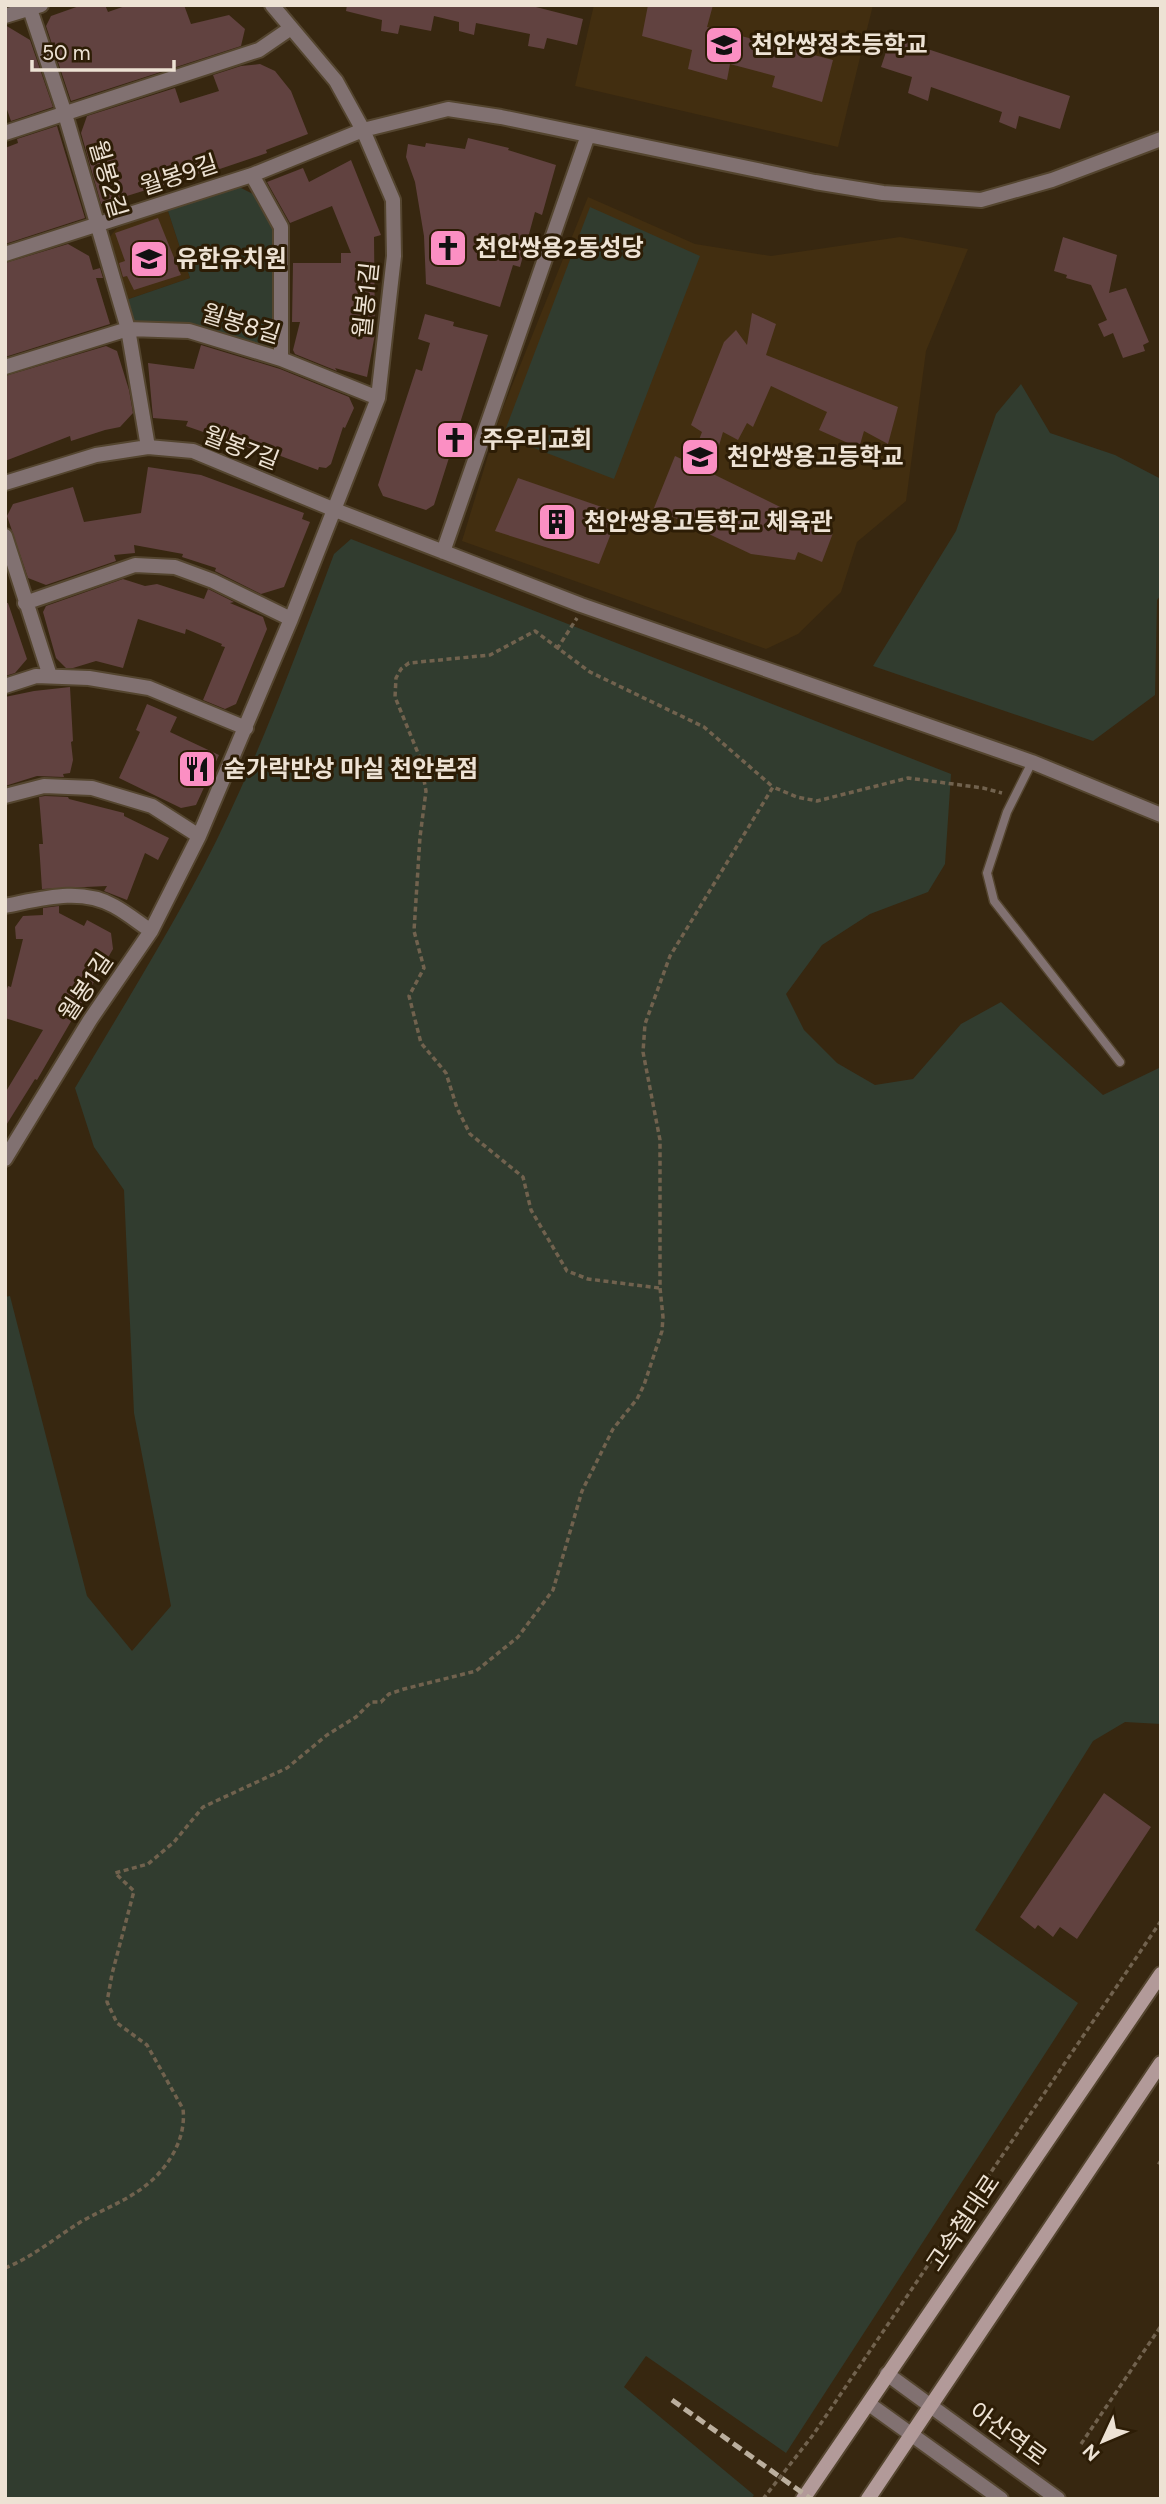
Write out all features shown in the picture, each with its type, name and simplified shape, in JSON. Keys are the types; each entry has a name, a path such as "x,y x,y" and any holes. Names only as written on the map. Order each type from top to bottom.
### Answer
{"main road":[{"name":"고속철대로","path":"803,2499 1161,1974"},
{"path":"868,2499 1161,2063"}],"street":[{"name":"월봉1길","path":"5,1159 90,1020 151,931 199,836 291,619 378,398 394,257 393,200 363,130 336,80 272,5"},
{"path":"5,16 35,7"},
{"name":"월봉2길","path":"35,7 128,330 148,447"},
{"path":"5,134 259,50 291,28"},
{"name":"월봉9길","path":"5,254 252,175 363,130 448,110 501,117 815,182 883,193 981,200 1052,180 1161,139"},
{"path":"443,552 588,135"},
{"path":"252,175 281,227 281,359"},
{"name":"월봉8길","path":"5,367 128,330 189,331 281,359 378,398"},
{"name":"월봉7길","path":"5,483 96,455 148,447 193,451 335,510 581,606 1032,762 1161,815"},
{"path":"5,536 50,676"},
{"path":"25,603 135,565 175,567 213,581 291,619"},
{"path":"5,686 36,676 50,676 89,678 149,688 246,728"},
{"path":"5,796 44,786 92,788 152,806 199,836"},
{"path":"5,906 80,894 112,905 151,931"},
{"name":"아산역로","path":"887,2374 1058,2499"},
{"path":"869,2404 1001,2499"}],"lane":[{"path":"1032,762 1007,812 987,873 993,901 1120,1062"}],"path":[{"path":"557,649 577,618 581,606"},
{"path":"660,1288 588,1279 567,1271 531,1210 523,1177 470,1134 457,1108 446,1073 421,1043 409,996 424,968 414,931 426,790 420,758 395,696 396,678 401,669 410,663 490,655 535,631 590,672 704,727 773,787 797,797 817,801 908,778 983,788 1013,798"},
{"path":"5,2268 93,2214 139,2192 165,2166 180,2139 183,2109 147,2045 117,2023 107,2001 134,1891 115,1873 148,1864 174,1842 203,1807 287,1769 327,1735 356,1717 371,1702 381,1702 389,1694 404,1689 476,1671 518,1637 552,1590 582,1491 613,1429 637,1399 644,1385 662,1331 660,1152 643,1052 645,1024 670,956 773,787"},
{"path":"763,2499 813,2435 1161,1921"},
{"path":"1081,2444 1161,2326"}],"shaded area":[{"name":"천안쌍정초등학교","path":"594,5 873,5 838,147 575,86"},
{"name":"천안쌍용고등학교","path":"588,197 695,244 771,256 900,237 968,249 926,351 906,501 857,542 841,592 798,634 766,649 462,541 501,413"},
{"name":"유한유치원","path":"167,208 190,278 126,300 108,239 117,228"}],"green space":[{"path":"237,186 257,196 276,229 274,346 269,350 134,325 126,300 190,278 167,208"},
{"path":"590,207 700,256 614,479 503,436"},
{"path":"1021,384 1050,433 1115,455 1161,479 1161,595 1157,600 1155,695 1093,741 873,666 956,531 996,414"},
{"path":"351,539 951,774 945,864 928,892 870,914 822,945 786,994 804,1030 837,1063 875,1085 913,1079 961,1024 1001,1002 1103,1095 1161,1067 1161,1724 1125,1722 1093,1741 975,1930 1078,2003 786,2453 646,2356 624,2387 754,2495 751,2499 5,2499 5,1297 10,1296 87,1596 132,1651 171,1606 134,1413 124,1190 94,1147 75,1088 203,867 257,752 334,554"}],"building":[{"path":"82,5 105,5 108,12 128,5 184,5 191,24 229,15 245,29 241,46 71,101 46,26 51,16"},
{"path":"347,5 528,5 583,19 577,45 547,38 544,49 528,46 530,34 476,23 474,35 459,31 459,22 434,16 431,31 400,25 398,34 381,31 382,20 346,11"},
{"path":"648,5 713,5 707,27 833,60 822,102 772,87 775,76 730,64 727,80 688,69 692,50 642,36"},
{"path":"5,25 30,40 53,107 11,121 5,104"},
{"path":"891,37 1070,96 1060,129 1019,116 1016,129 999,122 1002,112 931,87 928,101 908,93 912,77 881,67"},
{"path":"260,64 275,71 291,91 308,134 266,150 267,153 202,175 201,173 101,204 81,133 87,116 175,88 180,103 219,91 213,75 241,66"},
{"path":"57,126 85,218 5,244 5,148 18,143 17,139"},
{"path":"468,138 509,148 508,150 556,165 542,215 535,212 520,267 513,265 500,307 426,284 424,236 415,182 406,157 408,144 425,147 426,143 465,149"},
{"path":"351,160 381,235 374,237 375,334 367,377 335,368 337,371 295,354 293,350 300,322 292,322 293,263 341,263 341,253 351,253 332,206 290,223 267,182 303,168 309,182"},
{"name":"유한유치원","path":"158,218 181,275 134,290 127,276 123,277 119,263 125,261 115,233"},
{"path":"1063,237 1117,255 1109,293 1126,288 1149,342 1143,345 1145,351 1123,358 1113,333 1104,337 1098,324 1107,320 1091,285 1066,278 1067,275 1054,271"},
{"path":"68,244 89,256 93,270 100,268 103,278 96,278 110,324 5,357 5,263"},
{"path":"752,313 776,324 766,355 898,407 888,444 864,431 859,448 819,430 827,412 771,386 753,427 747,423 738,440 723,432 711,473 833,533 822,562 798,552 795,560 751,554 654,508 675,456 690,463 702,432 691,425 724,342 736,330 747,345"},
{"path":"425,314 454,322 453,326 488,335 434,505 426,510 383,496 378,485 416,369 422,371 430,343 418,339"},
{"path":"201,345 280,369 349,397 354,408 345,428 343,427 331,464 326,468 319,467 318,470 262,449 261,452 186,426 188,421 153,418 148,363 194,369"},
{"path":"106,346 117,351 133,413 120,427 71,441 70,436 5,461 5,376"},
{"path":"148,467 201,475 304,513 302,519 310,522 284,587 261,594 215,571 216,568 182,557 183,554 134,545 135,553 114,555 116,561 46,585 28,578 7,516 13,504 73,487 84,522 141,513"},
{"name":"천안쌍용고등학교 체육관","path":"518,478 619,513 599,564 495,531"},
{"path":"123,579 145,586 157,584 204,599 208,589 234,602 230,603 263,617 267,629 236,704 225,709 203,700 225,647 186,629 185,634 138,619 123,668 96,661 66,668 56,658 43,612 46,606"},
{"path":"5,603 8,603 27,659 15,673 5,676"},
{"path":"70,687 73,760 70,773 63,774 64,777 37,776 5,786 5,697"},
{"path":"147,704 177,717 170,732 219,755 196,805 181,808 119,778 140,732 136,730"},
{"path":"39,797 68,797 124,813 124,816 169,838 158,860 145,853 127,900 104,891 107,886 42,889 39,844 43,844"},
{"path":"59,906 59,913 84,926 87,920 111,933 113,949 37,1080 35,1079 5,1127 5,1093 43,1030 5,1018 5,995 8,986 11,987 23,939 16,939 15,927 23,916 43,915 43,908"},
{"path":"1104,1793 1151,1827 1077,1939 1060,1927 1053,1937 1038,1925 1035,1929 1020,1917"}],"railway":[{"path":"672,2400 811,2499"}],"place":[{"name":"천안쌍정초등학교","path":"724,45"},
{"name":"천안쌍용2동성당","path":"448,248"},
{"name":"유한유치원","path":"149,259"},
{"name":"주우리교회","path":"455,440"},
{"name":"천안쌍용고등학교","path":"700,457"},
{"name":"천안쌍용고등학교 체육관","path":"557,522"},
{"name":"숟가락반상 마실 천안본점","path":"197,769"}]}
